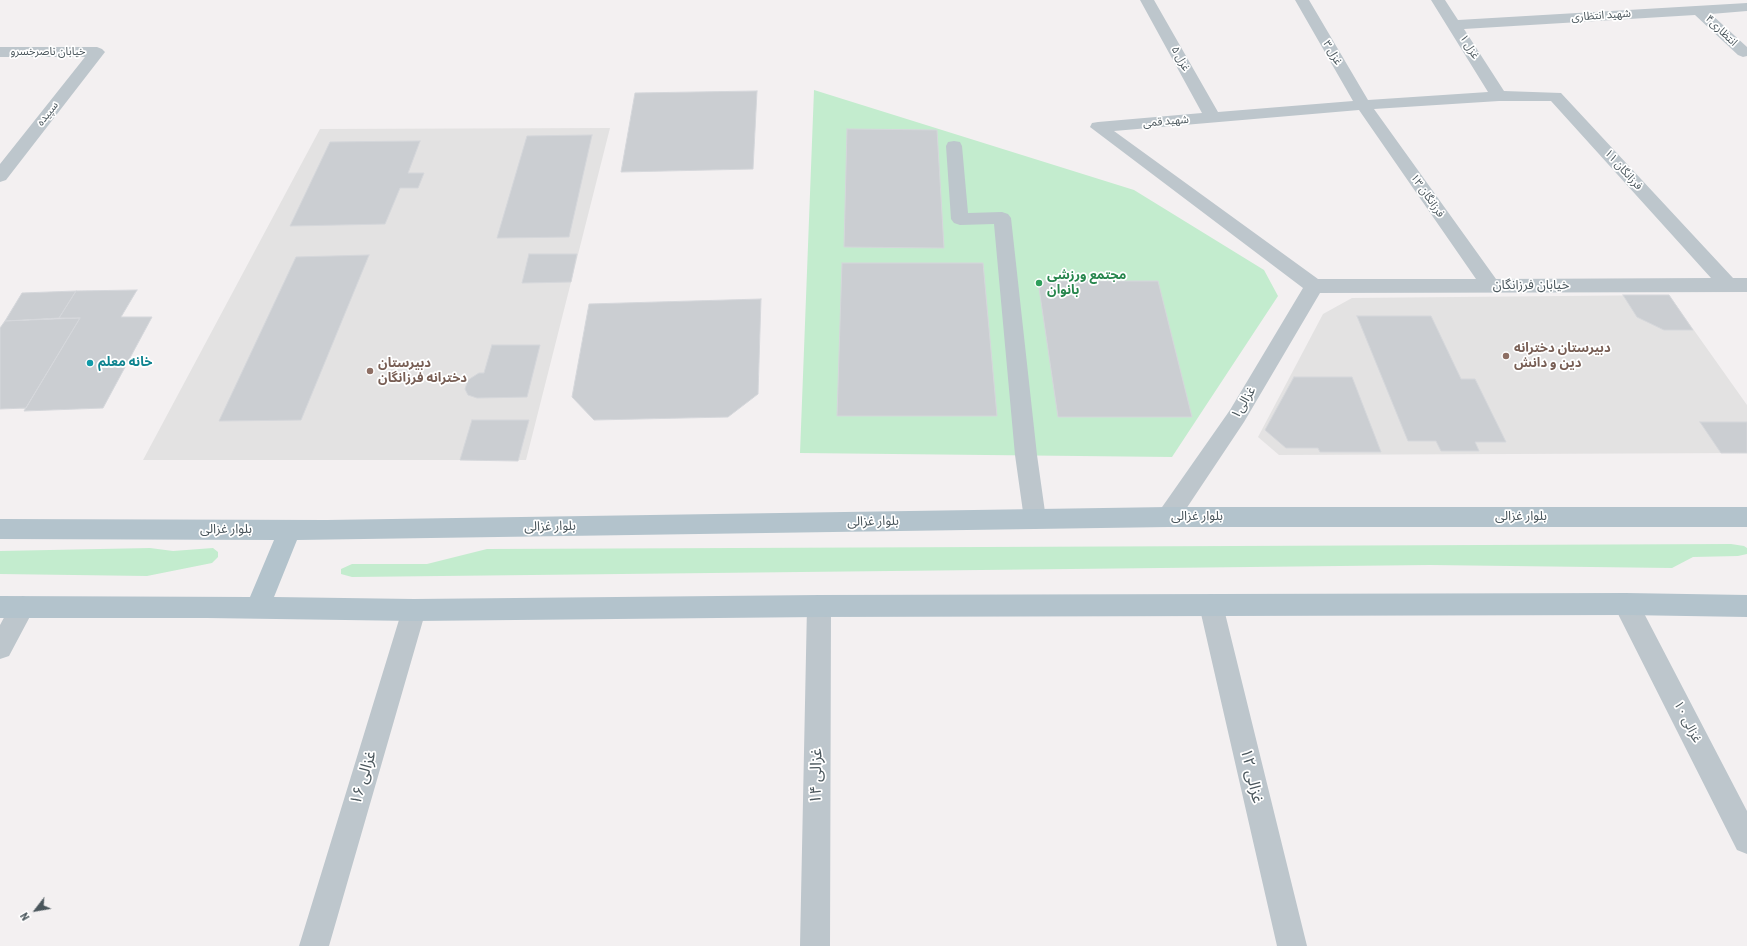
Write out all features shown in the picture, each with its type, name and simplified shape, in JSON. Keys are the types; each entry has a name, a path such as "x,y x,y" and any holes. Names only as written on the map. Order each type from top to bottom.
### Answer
{"main road":[{"name":"بلوار غزالی","path":"0,529 290,530 1034,519 1747,517"},
{"path":"257,608 290,530"},
{"path":"11,607 414,610 819,606 1626,604 1747,606"}],"street":[{"name":"غزل ۵","path":"1147,0 1213,118"},
{"name":"غزل ۳","path":"1302,0 1363,105"},
{"name":"غزل ۱","path":"1438,0 1456,25 1499,96"},
{"name":"شهید انتظاری","path":"1456,25 1747,7"},
{"name":"انتظاری۴","path":"1699,10 1743,52"},
{"name":"خیابان ناصرخسرو","path":"0,52 97,52"},
{"name":"سپیده","path":"0,176 97,52"},
{"name":"شهید قمی","path":"1314,286 1098,127 1363,105 1499,96"},
{"name":"فرزانگان ۱۱","path":"1499,96 1555,96 1728,285"},
{"name":"فرزانگان ۱۳","path":"1363,105 1491,286"},
{"path":"954,146 960,219 1002,218 1034,519"},
{"name":"خیابان فرزانگان","path":"1314,286 1747,285"},
{"name":"غزالی۱","path":"1168,518 1237,416 1314,286"},
{"name":"غزالی ۱۰","path":"1626,604 1747,840"},
{"name":"غزالی ۱۲","path":"1211,605 1292,946"},
{"name":"غزالی ۱۴","path":"815,946 819,606"},
{"path":"0,648 11,607"},
{"name":"غزالی ۱۶","path":"314,946 414,610"}],"shaded area":[{"name":"دبیرستان دخترانه فرزانگان","path":"610,128 526,460 143,460 320,129"},
{"name":"دبیرستان دخترانه دین و دانش","path":"1669,295 1747,405 1747,453 1279,455 1258,437 1323,314 1352,298"}],"green space":[{"name":"مجتمع ورزشی بانوان","path":"814,90 1134,190 1264,270 1278,296 1172,457 800,453"},
{"path":"1731,544 1744,546 1747,548 1747,554 1738,556 1693,557 1672,568 1430,565 352,577 341,574 341,569 352,564 427,564 487,549"},
{"path":"150,548 173,551 213,548 218,552 218,557 212,563 147,576 0,574 0,551"}],"building":[{"path":"757,91 753,169 621,172 635,93"},
{"path":"847,129 937,130 944,248 844,247"},
{"path":"592,135 569,237 497,238 527,136"},
{"path":"420,141 408,173 424,173 418,188 400,188 385,224 290,226 330,142"},
{"path":"529,254 577,254 571,282 522,283"},
{"path":"369,255 301,420 219,421 296,257"},
{"path":"842,263 983,263 997,416 837,416"},
{"path":"1038,281 1158,281 1192,417 1058,417"},
{"name":"خانه معلم","path":"137,290 121,317 152,317 103,408 24,411 80,318 59,318 76,291"},
{"path":"76,291 59,318 5,321 22,293"},
{"path":"1623,295 1669,295 1693,330 1664,330 1637,317"},
{"path":"761,299 758,394 728,417 594,420 572,397 589,304"},
{"path":"1357,316 1431,316 1461,379 1475,379 1506,442 1475,442 1479,451 1441,451 1436,441 1408,441"},
{"path":"80,318 26,408 0,409 0,328 5,321"},
{"path":"492,345 540,345 527,397 477,398 468,395 465,389 468,380 479,373 484,373"},
{"path":"1294,377 1352,377 1381,452 1320,452 1318,448 1286,448 1265,430"},
{"path":"472,420 529,420 518,461 460,460"},
{"path":"1700,422 1747,422 1747,453 1721,453"}],"place":[{"name":"مجتمع ورزشی بانوان","path":"1039,283"},
{"name":"دبیرستان دخترانه دین و دانش","path":"1506,356"},
{"name":"خانه معلم","path":"90,363"},
{"name":"دبیرستان دخترانه فرزانگان","path":"370,371"}]}
